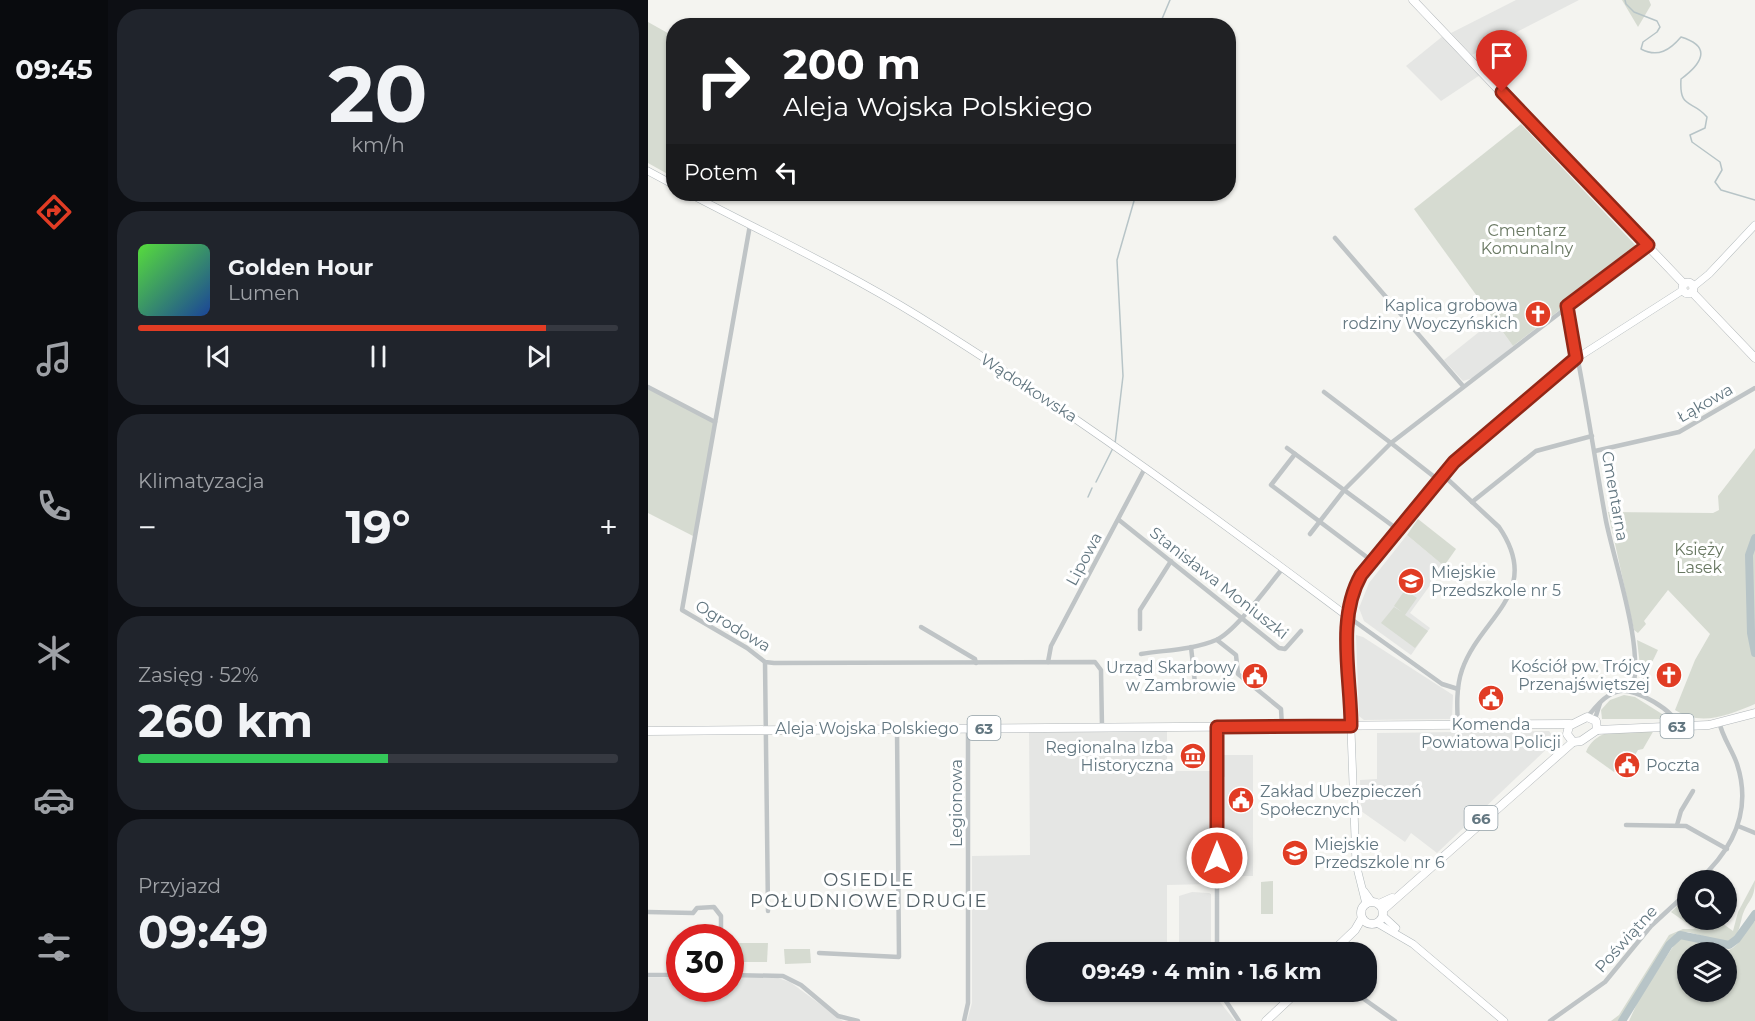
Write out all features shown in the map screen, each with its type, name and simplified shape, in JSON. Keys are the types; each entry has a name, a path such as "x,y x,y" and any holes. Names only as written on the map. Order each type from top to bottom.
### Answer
{"main road":[{"path":"1413,0 1755,358"},
{"name":"63","path":"1570,734 1594,722 1677,724 1719,721 1755,711"},
{"name":"63","path":"1570,734 1587,738 1594,722"},
{"name":"Aleja Wojska Polskiego","path":"648,730 1518,725 1570,734"},
{"name":"66","path":"1377,907 1570,734"},
{"path":"1377,907 1377,923 1365,921 1362,909 1377,907"},
{"path":"1342,942 1365,921"},
{"path":"1347,942 1365,921"},
{"path":"1262,1021 1282,1002"},
{"path":"1266,1021 1286,1002"}],"street":[{"path":"648,171 666,181"},
{"name":"Wądołkowska","path":"704,201 918,316 1114,446 1347,616"},
{"name":"Ogrodowa","path":"750,225 682,610 747,648 765,662 1090,662 1099,666 1102,727"},
{"path":"1504,1021 1413,944 1377,907 1357,875 1347,616 1355,587 1372,561 1439,477 1576,358 1709,274 1755,225"},
{"path":"1335,238 1463,386"},
{"path":"1310,534 1345,489 1391,443 1648,245"},
{"name":"Cmentarna","path":"1567,306 1606,521 1632,638 1635,670 1632,691"},
{"path":"648,387 715,422"},
{"name":"Łąkowa","path":"1595,451 1679,432 1755,388"},
{"path":"1324,392 1472,502 1492,519 1506,537 1513,558 1514,574 1506,601 1464,664 1458,689 1458,725"},
{"path":"1472,502 1536,451 1592,436"},
{"path":"1287,448 1397,529"},
{"path":"1295,453 1271,485 1372,561"},
{"name":"Lipowa","path":"1048,662 1051,646 1145,468"},
{"name":"Stanisława Moniuszki","path":"1119,520 1279,648 1285,649 1289,646 1301,631"},
{"path":"1140,629 1140,610 1171,561"},
{"path":"1141,654 1217,640 1241,618 1283,568"},
{"path":"1347,616 1442,684 1458,689"},
{"path":"921,627 975,659 976,663"},
{"path":"1217,640 1236,655 1238,674 1281,709 1282,727"},
{"path":"1154,688 1195,683 1191,646"},
{"path":"765,662 768,911"},
{"path":"1594,722 1600,703 1614,693 1632,691 1671,714 1677,724"},
{"path":"1709,870 1727,849 1742,812 1741,782 1737,763 1719,721"},
{"path":"1217,727 1217,942"},
{"path":"819,953 899,957 897,728"},
{"name":"Legionowa","path":"964,1021 968,1003 968,728"},
{"path":"1677,825 1681,811 1693,791"},
{"path":"1626,825 1677,825 1693,829 1727,849"},
{"path":"1738,826 1755,834"},
{"name":"Poświątne","path":"1550,1021 1605,982 1651,926 1677,902"},
{"path":"648,912 693,914 698,908 714,907 721,916 721,924"},
{"path":"1377,923 1413,944"},
{"path":"648,975 666,975"},
{"path":"744,975 783,976 801,985 838,1016 858,1021"},
{"path":"1227,1002 1239,1021"},
{"path":"1368,1002 1395,1021"}],"shaded area":[{"path":"1516,0 1579,0 1472,55 1451,33"},
{"path":"1443,36 1480,75 1441,101 1406,66"},
{"path":"1494,320 1513,346 1476,377 1463,381 1444,360"},
{"path":"1407,535 1444,566 1410,613 1430,628 1411,655 1364,621 1359,608 1369,583"},
{"path":"1356,635 1363,637 1453,695 1452,719 1364,720 1359,716"},
{"path":"1029,731 1167,731 1167,760 1174,761 1174,771 1211,771 1210,884 1167,885 1167,942 1026,942 1026,1002 1220,1002 1235,1021 967,1021 972,1003 972,856 1030,855"},
{"path":"1549,731 1556,740 1437,853 1411,833 1405,842 1361,811 1360,780 1377,779 1377,733"},
{"path":"1220,755 1253,755 1253,876 1221,876 1225,869 1225,777 1221,775"},
{"path":"1192,892 1211,894 1211,942 1179,942 1179,896"},
{"path":"744,977 778,978 790,982 843,1021 648,1021 648,978 666,978 666,1002 744,1002"}],"green space":[{"path":"1622,0 1649,0 1651,5 1638,27"},
{"path":"648,22 666,32 666,173 648,163"},
{"name":"Cmentarz Komunalny","path":"1521,124 1639,249 1513,346 1414,209"},
{"path":"648,388 715,422 695,537 648,513"},
{"name":"Księży Lasek","path":"1755,448 1755,704 1715,718 1695,718 1675,710 1695,660 1710,634 1668,590 1644,621 1646,624 1638,633 1634,630 1608,512 1713,513 1719,510 1718,496"},
{"path":"1418,519 1456,549 1444,566 1407,535"},
{"path":"1405,590 1417,598 1405,615 1428,631 1415,648 1381,623 1394,607 1402,612 1394,606"},
{"path":"1637,640 1658,650 1642,683"},
{"path":"1624,695 1635,697 1670,719 1602,719 1601,710 1610,700"},
{"path":"1625,730 1654,730 1643,749 1638,750 1635,755 1623,751 1614,772 1586,752 1591,743 1606,733"},
{"path":"1755,880 1752,896 1744,911 1738,931 1732,940 1724,942 1688,932 1676,933 1618,1021 1611,1021 1619,1015 1669,935 1681,930 1737,930 1738,912"},
{"path":"1273,881 1273,914 1261,914 1261,882"},
{"path":"1677,906 1677,916 1671,912"},
{"path":"1755,921 1755,1021 1629,1021 1640,997 1678,939 1687,938 1701,942 1677,942 1677,1002 1737,1002 1737,944"},
{"path":"744,943 768,943 767,962 744,962"},
{"path":"784,949 810,949 811,963 785,964"}],"waterway":[{"path":"1162,18 1170,0"},
{"path":"1625,0 1634,12 1657,21 1660,27 1643,42 1641,49 1658,53 1672,46 1681,37 1698,46 1701,51 1698,62 1681,79 1684,100 1707,117 1705,128 1690,135 1692,142 1720,162 1722,170 1715,182 1721,190 1755,200"},
{"path":"1115,444 1123,376 1117,260 1134,201"},
{"path":"1096,482 1113,448"},
{"path":"1088,497 1092,488"},
{"path":"1755,538 1749,555 1751,633 1755,653"},
{"path":"1622,1021 1669,945 1680,935 1729,945 1737,939 1755,914"}],"place":[{"name":"Kaplica grobowa rodziny Woyczyńskich","path":"1538,314"},
{"name":"Miejskie Przedszkole nr 5","path":"1411,581"},
{"name":"Kościół pw. Trójcy Przenajświętszej","path":"1669,675"},
{"name":"Urząd Skarbowy w Zambrowie","path":"1255,676"},
{"name":"Komenda Powiatowa Policji","path":"1491,698"},
{"name":"Regionalna Izba Historyczna","path":"1193,756"},
{"name":"Poczta","path":"1627,765"},
{"name":"Zakład Ubezpieczeń Społecznych","path":"1241,800"},
{"name":"Miejskie Przedszkole nr 6","path":"1295,853"}],"district":[{"name":"OSIEDLE POŁUDNIOWE DRUGIE","path":"869,890"}],"route":[{"path":"1217,858 1217,727 1351,726 1347,616 1355,587 1361,575 1437,479 1486,433 1576,358 1567,306 1648,245 1502,92"}]}
